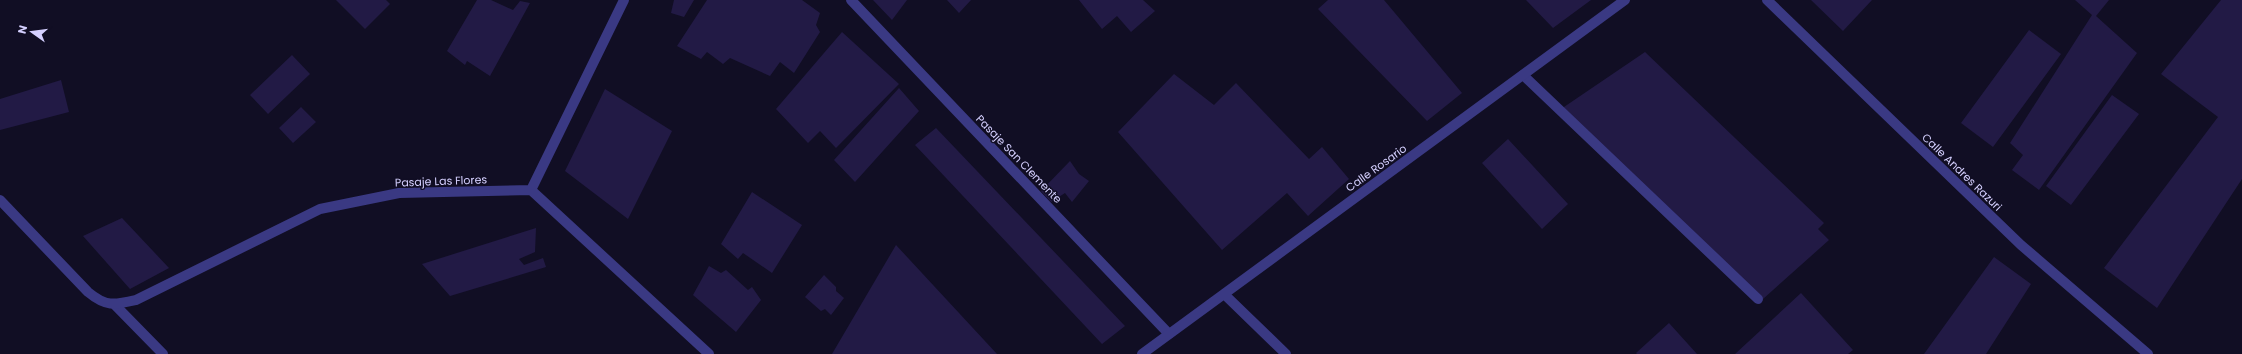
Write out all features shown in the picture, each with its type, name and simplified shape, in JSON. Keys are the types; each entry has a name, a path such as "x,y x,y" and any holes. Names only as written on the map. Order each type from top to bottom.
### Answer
{"street":[{"path":"624,0 531,190 709,354"},
{"name":"Pasaje San Clemente","path":"851,0 1169,334"},
{"name":"Calle Rosario","path":"1142,354 1625,0"},
{"name":"Calle Andres Razuri","path":"1767,0 2021,246 2148,354"},
{"path":"1523,75 1758,299"},
{"name":"Pasaje Las Flores","path":"115,305 136,300 320,209 399,193 531,190"},
{"path":"0,200 88,292 100,302 115,305 164,354"},
{"path":"1224,294 1286,354"}],"building":[{"path":"336,0 386,0 390,4 365,29"},
{"path":"477,0 491,0 513,10 520,1 530,3 490,76 467,61 465,65 447,51"},
{"path":"674,0 694,0 684,17 671,13"},
{"path":"707,0 802,0 820,13 816,25 820,32 794,73 780,62 770,76 730,58 723,64 707,52 701,59 677,46"},
{"path":"873,0 907,0 892,20"},
{"path":"947,0 971,0 959,13"},
{"path":"1079,0 1143,0 1155,11 1131,32 1117,16 1102,29"},
{"path":"1328,0 1384,0 1462,93 1427,121 1318,9"},
{"path":"1526,0 1591,0 1553,28"},
{"path":"1811,0 1872,0 1843,31"},
{"path":"2075,0 2109,0 2096,16 2137,53 2039,190 2012,170 2023,155 2010,143 2092,15"},
{"path":"2221,0 2242,0 2242,179 2157,308 2104,268 2218,117 2161,74"},
{"path":"2029,30 2061,54 1993,147 1961,123"},
{"path":"842,32 899,84 836,148 820,131 808,143 776,109"},
{"path":"1645,52 1824,223 1818,229 1829,240 1763,299 1561,109"},
{"path":"292,55 310,74 268,114 250,95"},
{"path":"1174,74 1214,105 1236,83 1309,159 1322,147 1349,179 1308,216 1287,193 1222,250 1118,132"},
{"path":"61,80 69,112 0,130 0,99"},
{"path":"899,88 919,111 855,182 834,160"},
{"path":"605,89 672,131 628,219 565,171"},
{"path":"2112,95 2139,114 2071,205 2046,186"},
{"path":"301,107 316,122 293,143 279,128"},
{"path":"936,128 1125,326 1102,344 915,145"},
{"path":"1508,139 1568,204 1542,229 1482,163"},
{"path":"1070,161 1079,174 1089,181 1072,202 1065,193 1051,202 1041,191"},
{"path":"752,192 802,225 772,273 743,253 738,259 721,244"},
{"path":"122,218 169,268 130,289 83,236"},
{"path":"536,228 535,252 519,259 524,265 543,258 546,267 450,296 422,264"},
{"path":"896,245 997,354 832,354"},
{"path":"1994,257 2031,284 1986,354 1924,354"},
{"path":"709,266 721,273 726,270 748,290 752,287 761,300 736,332 693,295"},
{"path":"824,275 836,287 836,291 844,298 831,315 825,309 821,311 805,297"},
{"path":"1801,293 1853,350 1848,354 1735,354"},
{"path":"1669,323 1697,354 1636,353"}]}
